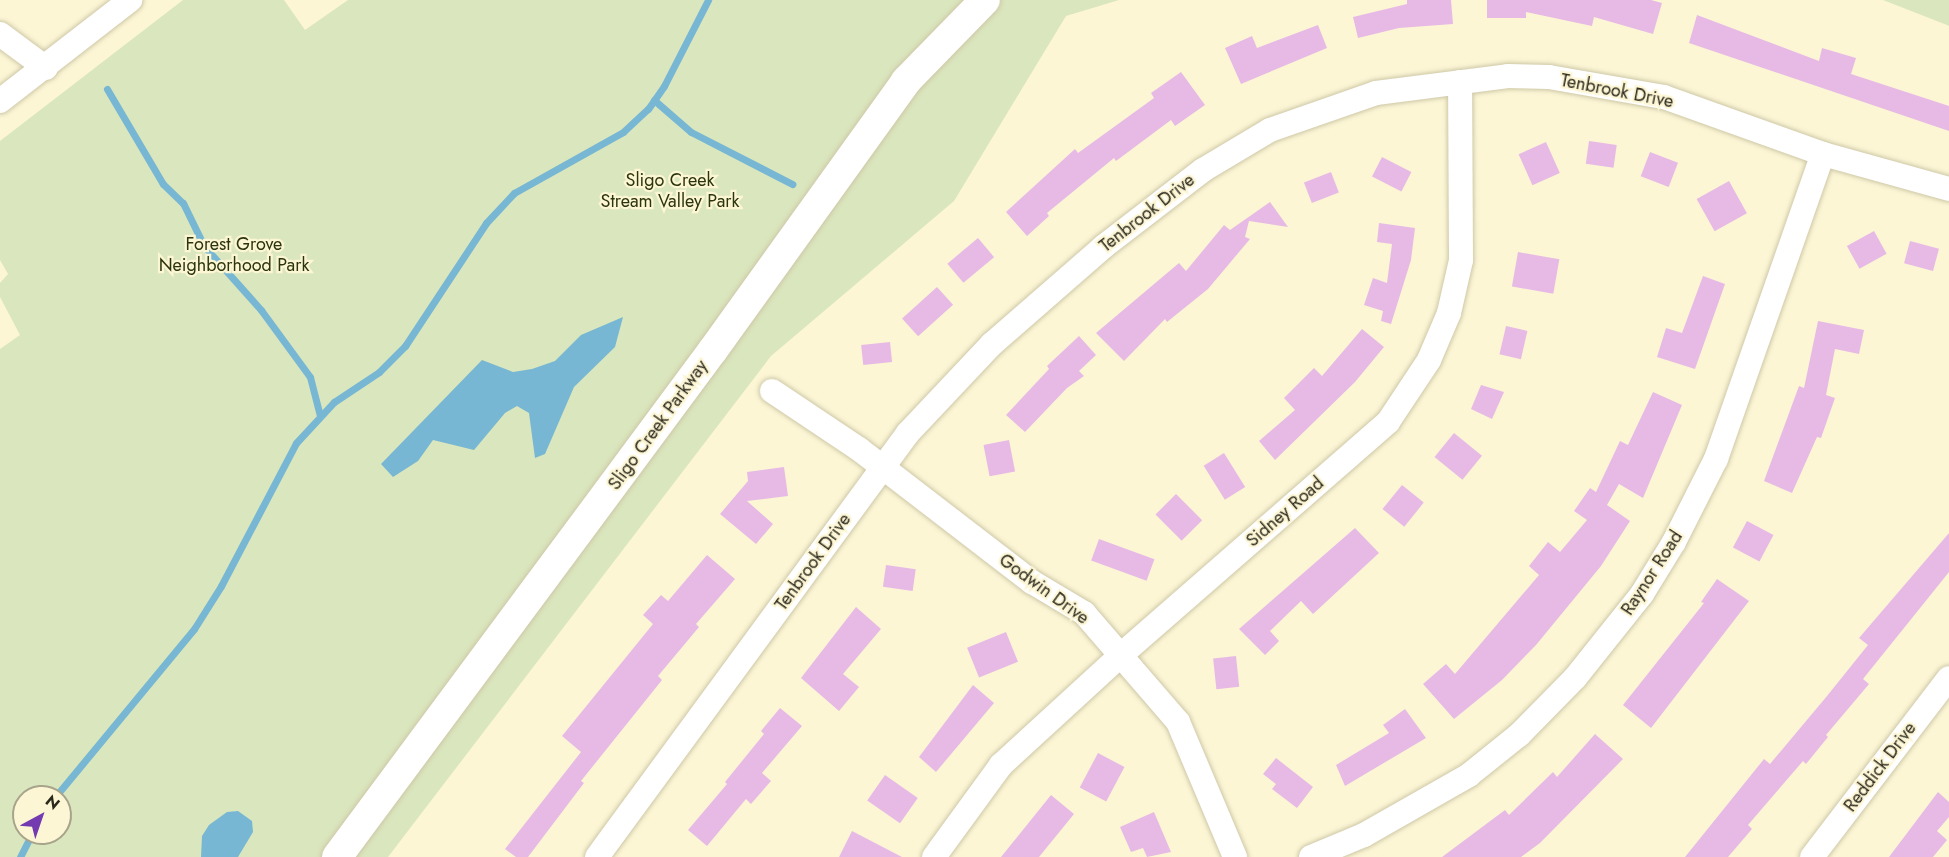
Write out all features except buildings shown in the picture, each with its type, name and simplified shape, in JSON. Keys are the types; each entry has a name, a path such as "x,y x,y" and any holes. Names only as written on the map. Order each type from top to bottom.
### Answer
{"street":[{"path":"0,101 46,68 130,0"},
{"name":"Sligo Creek Parkway","path":"337,857 699,369 906,81 985,0"},
{"path":"0,34 46,68"},
{"name":"Tenbrook Drive","path":"597,857 908,433 992,344 1103,247 1203,170 1270,130 1320,109 1376,93 1508,76 1549,77 1664,97 1823,154 1949,189"},
{"name":"Sidney Road","path":"934,857 1001,765 1121,655 1388,422 1429,360 1449,314 1461,260 1460,82"},
{"name":"Raynor Road","path":"1311,857 1364,835 1469,775 1519,735 1575,678 1642,594 1674,542 1716,459 1823,154"},
{"name":"Godwin Drive","path":"772,391 859,449 880,469 1032,582 1084,614 1178,722 1235,857"},
{"name":"Reddick Drive","path":"1812,857 1949,678"}],"green space":[{"path":"183,0 284,0 305,30 348,0 1119,0 1066,16 954,201 771,356 388,857 0,857 0,349 20,335 0,297 0,283 8,274 0,260 0,141"},
{"path":"1883,0 1949,0 1949,26 1947,25"}],"water":[{"path":"623,317 615,347 574,387 545,454 535,458 529,413 517,406 505,413 474,450 433,440 418,461 393,477 381,464 482,360 513,372 532,369 555,361 581,335"},
{"path":"238,811 252,821 253,832 238,857 201,857 202,836 209,825 227,812"}],"waterway":[{"path":"65,785 194,629 221,586 296,443 334,402 379,372 405,346 486,223 514,193 623,132 648,109 664,86 708,0"},
{"path":"107,89 163,184 183,203 204,246 261,310 310,377 320,416"},
{"path":"654,100 691,132 792,184"},
{"path":"20,857 26,845"}],"park label":[{"name":"Sligo Creek Stream Valley Park","path":"670,192"},
{"name":"Forest Grove Neighborhood Park","path":"234,255"}]}
